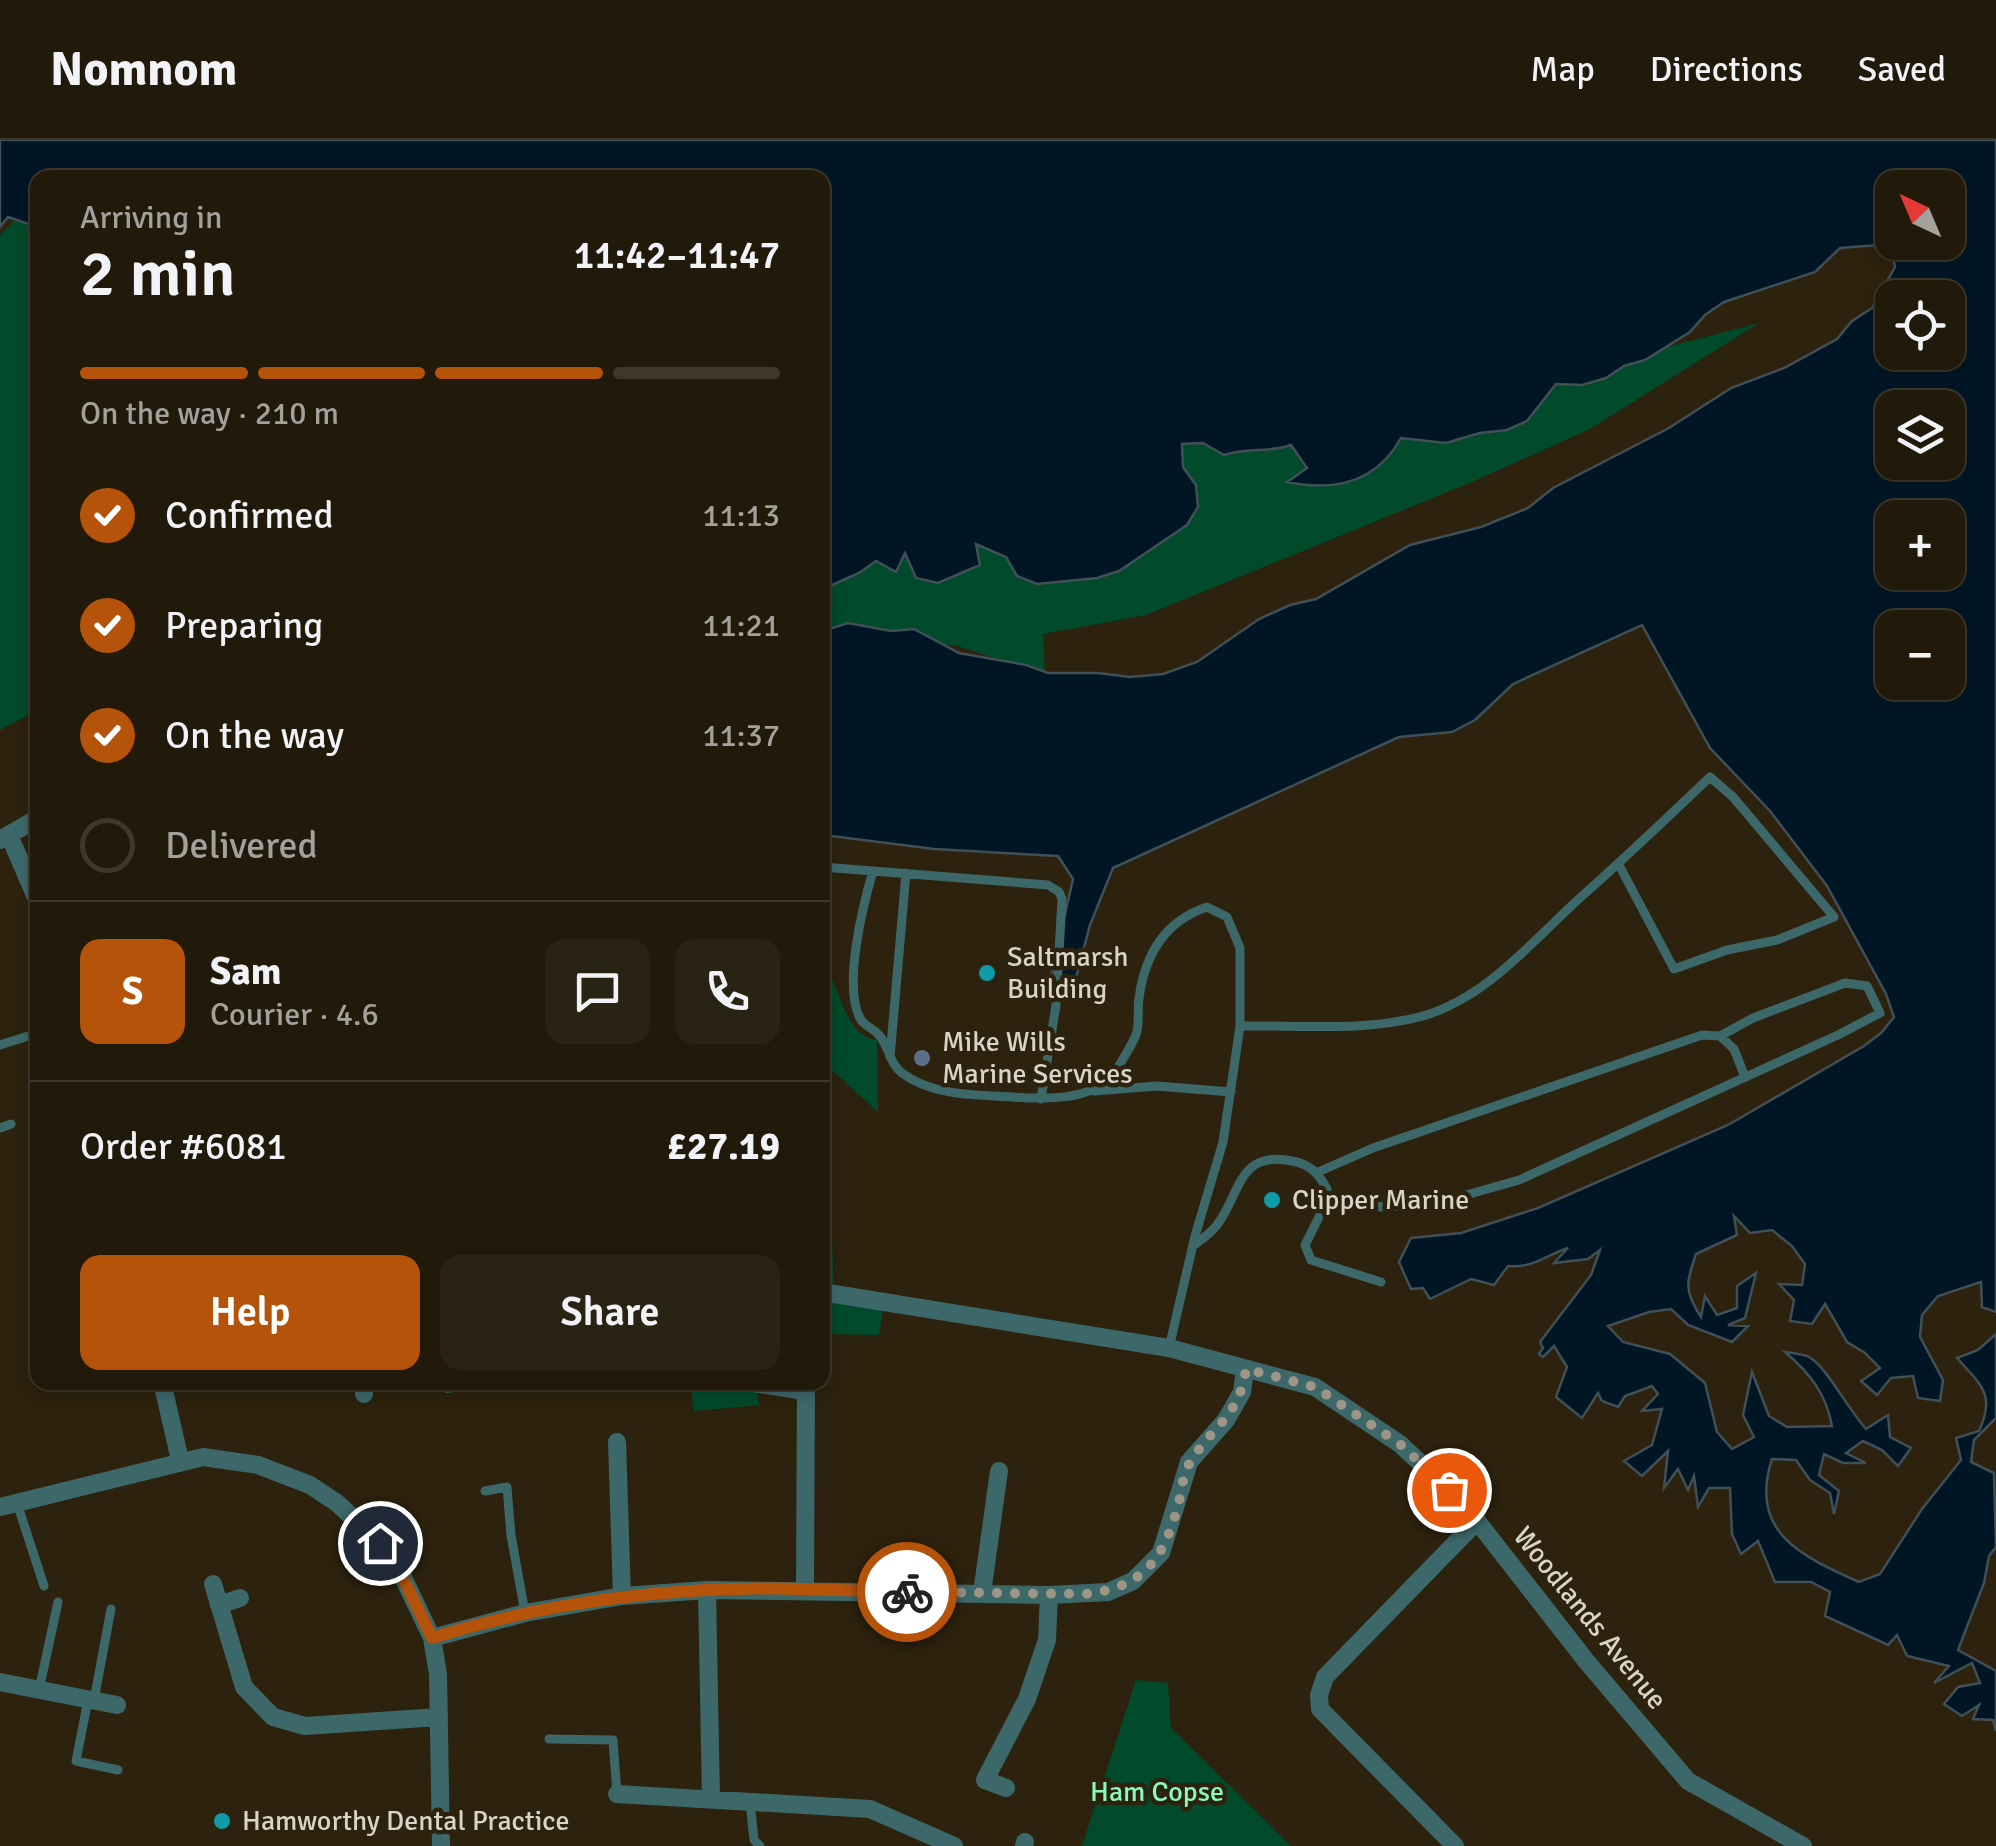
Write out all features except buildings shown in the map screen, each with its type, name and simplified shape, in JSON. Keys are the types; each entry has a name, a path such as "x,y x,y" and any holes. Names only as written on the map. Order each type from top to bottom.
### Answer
{"street":[{"path":"30,822 4,837 30,887"},
{"name":"Woodlands Avenue","path":"830,1293 1169,1348 1315,1387 1400,1444 1477,1521 1587,1662 1688,1781 1803,1846"},
{"path":"432,1638 526,1613 622,1596 707,1590 1049,1595 1108,1592 1133,1581 1162,1553 1189,1462 1226,1420 1242,1392 1246,1369"},
{"path":"164,1390 180,1460"},
{"path":"805,1590 806,1390"},
{"path":"617,1442 622,1596"},
{"path":"8,1505 203,1457 258,1465 310,1485 337,1503 362,1523 390,1558 432,1638 438,1674 440,1846"},
{"path":"982,1593 1000,1471"},
{"path":"1455,1846 1320,1709 1319,1694 1326,1677 1477,1521"},
{"path":"212,1584 244,1687 273,1718 306,1726 439,1717"},
{"path":"707,1590 710,1799"},
{"path":"1006,1788 985,1780 1026,1699 1048,1640 1049,1595"},
{"path":"219,1605 240,1598"},
{"path":"0,1682 117,1705"},
{"path":"617,1794 870,1809 954,1846"}],"lane":[{"path":"1240,1026 1394,1022 1427,1015 1480,988 1619,865 1710,776 1733,797 1834,918 1778,940 1728,950 1674,969 1619,865"},
{"path":"830,868 1048,886 1059,892 1062,899 1056,1006 1041,1099"},
{"path":"873,871 856,956 855,992 862,1021 881,1036 890,1059 902,1073 953,1093 1041,1099 1157,1086 1230,1092"},
{"path":"890,1059 906,873"},
{"path":"1086,1092 1107,1081 1137,1033 1139,996 1149,955 1182,915 1207,907 1227,917 1240,948 1240,1026 1223,1142 1169,1348"},
{"path":"1318,1172 1373,1148 1702,1034 1720,1036 1753,1018 1845,983 1867,986 1880,1006 1880,1013 1866,1020 1519,1180 1432,1205 1396,1207 1326,1194"},
{"path":"0,1045 30,1036"},
{"path":"1720,1036 1734,1049 1745,1076"},
{"path":"0,1128 11,1124"},
{"path":"1193,1246 1215,1228 1252,1165 1273,1158 1297,1161 1318,1172 1327,1189 1305,1245 1311,1260 1382,1282"},
{"path":"485,1491 507,1487 511,1536 526,1613"},
{"path":"8,1505 44,1586"},
{"path":"39,1690 58,1602"},
{"path":"111,1608 76,1761 118,1770"},
{"path":"548,1739 613,1740 617,1794"},
{"path":"750,1802 754,1840 760,1846"}],"green space":[{"path":"830,204 1640,354 1759,323 1590,429 1472,482 1146,615 1043,634 1045,675 958,646 839,633 830,644"},
{"path":"23,212 30,217 30,714 0,730 0,235"},
{"path":"830,971 853,1025 877,1040 878,1112 830,1068"},
{"path":"830,1212 834,1294 884,1303 879,1335 830,1334"},
{"path":"691,1390 757,1390 759,1405 694,1411"},
{"name":"Ham Copse","path":"1136,1680 1168,1683 1171,1728 1291,1846 1082,1846"}],"water":[{"path":"0,140 1996,140 1996,1312 1982,1307 1981,1282 1938,1296 1922,1315 1920,1337 1943,1380 1940,1401 1918,1398 1913,1376 1891,1378 1877,1395 1861,1381 1880,1368 1847,1342 1825,1304 1812,1324 1790,1321 1794,1300 1779,1284 1802,1285 1805,1264 1792,1246 1772,1230 1750,1233 1734,1216 1737,1235 1696,1254 1688,1287 1701,1317 1705,1296 1717,1315 1737,1308 1737,1286 1756,1273 1745,1318 1728,1325 1748,1326 1732,1342 1688,1325 1671,1309 1608,1326 1623,1342 1670,1354 1705,1383 1717,1432 1732,1449 1754,1437 1743,1415 1752,1372 1769,1416 1787,1427 1832,1426 1816,1385 1785,1352 1816,1362 1866,1429 1888,1415 1890,1437 1911,1448 1898,1466 1882,1450 1863,1441 1846,1453 1866,1463 1843,1463 1824,1454 1819,1475 1839,1491 1834,1514 1830,1493 1810,1480 1796,1460 1772,1459 1766,1484 1767,1505 1785,1538 1818,1562 1859,1582 1880,1574 1922,1509 1961,1460 1956,1438 1979,1431 1986,1399 1979,1383 1957,1358 1978,1350 1996,1334 1996,1418 1974,1440 1971,1462 1994,1473 1996,1547 1989,1556 1984,1583 1958,1650 1996,1671 1996,1731 1993,1720 1973,1719 1979,1705 1962,1716 1944,1704 1958,1687 1980,1683 1972,1663 1934,1683 1949,1666 1907,1656 1897,1635 1888,1645 1825,1616 1830,1592 1811,1582 1775,1582 1758,1541 1741,1554 1732,1534 1730,1488 1709,1488 1698,1507 1694,1476 1688,1490 1678,1469 1664,1488 1668,1451 1642,1476 1624,1461 1652,1445 1662,1409 1642,1411 1658,1394 1652,1386 1625,1396 1618,1407 1602,1401 1598,1393 1582,1418 1556,1397 1567,1367 1554,1346 1543,1357 1539,1354 1543,1348 1540,1342 1591,1275 1600,1250 1588,1259 1554,1263 1568,1248 1532,1263 1508,1266 1494,1285 1471,1279 1430,1299 1423,1288 1411,1289 1399,1262 1411,1238 1461,1233 1538,1208 1728,1125 1864,1046 1894,1017 1886,994 1827,886 1770,811 1710,748 1642,625 1513,684 1475,720 1452,732 1399,737 1113,868 1090,925 1070,1000 1047,993 1073,879 1058,856 934,849 830,836 830,629 848,623 891,631 914,629 959,653 1048,673 1130,677 1163,674 1197,662 1259,619 1316,599 1410,545 1481,527 1528,508 1553,488 1669,428 1731,388 1784,368 1837,339 1875,303 1875,370 1965,370 1965,280 1888,280 1895,267 1894,260 1965,260 1965,170 1875,170 1875,245 1840,248 1815,272 1724,302 1690,332 1606,378 1582,385 1556,384 1527,421 1507,430 1446,443 1401,438 1391,453 1367,474 1353,481 1322,486 1287,482 1307,468 1291,445 1224,455 1203,443 1182,444 1183,467 1196,485 1198,507 1187,525 1119,571 1097,578 1037,584 1017,576 1006,557 976,544 980,565 938,583 916,578 905,553 896,572 876,561 830,586 830,170 30,170 30,227 8,217 0,227"}],"way so far":[{"path":"907,1592 1085,1594 1108,1592 1133,1581 1162,1553 1189,1462 1226,1420 1242,1392 1246,1369 1315,1387 1400,1444 1449,1490"}],"place":[{"name":"Saltmarsh Building","path":"987,973"},
{"name":"Mike Wills Marine Services","path":"922,1058"},
{"name":"Clipper Marine","path":"1272,1200"},
{"name":"Hamworthy Dental Practice","path":"222,1821"}],"route":[{"path":"380,1543 401,1574 432,1638 479,1623 622,1596 730,1589 907,1592"}]}
